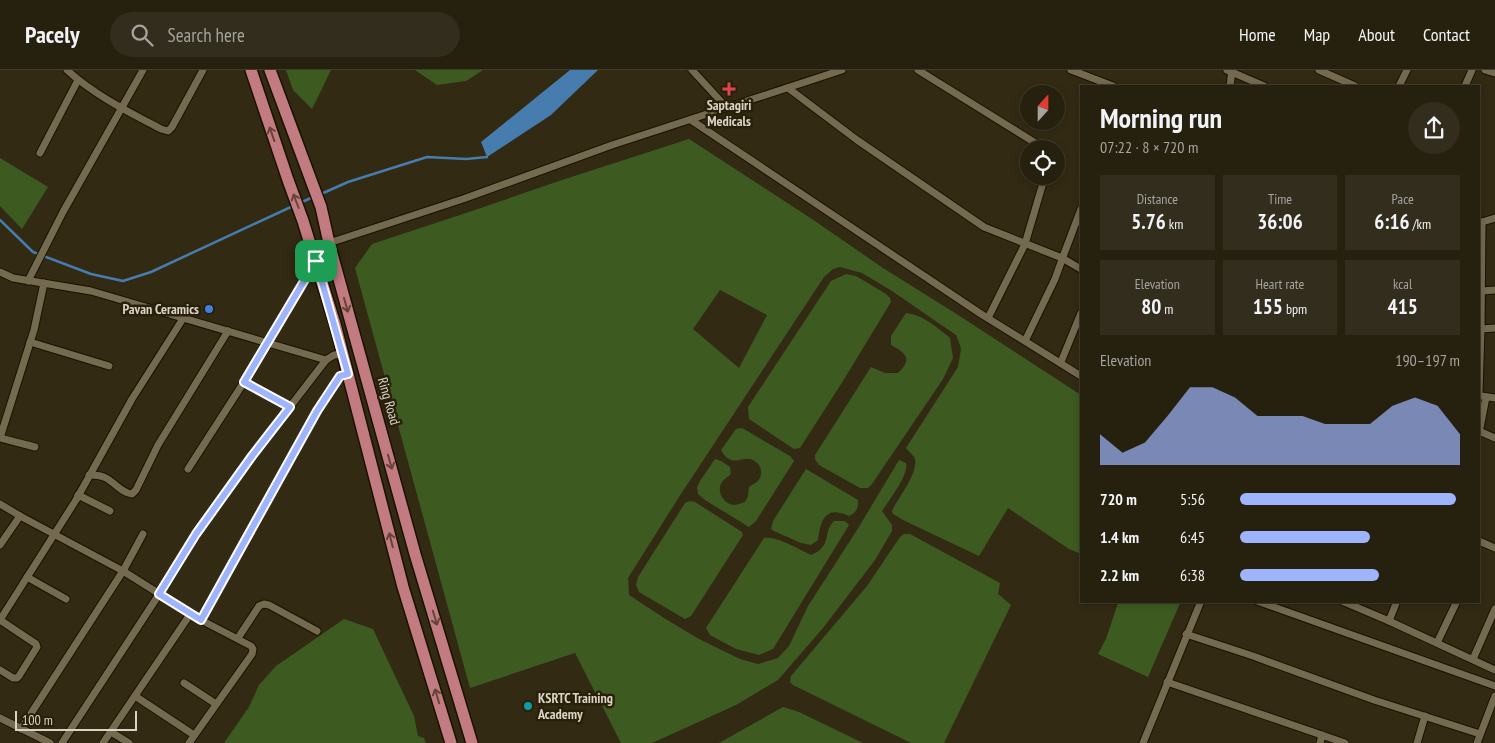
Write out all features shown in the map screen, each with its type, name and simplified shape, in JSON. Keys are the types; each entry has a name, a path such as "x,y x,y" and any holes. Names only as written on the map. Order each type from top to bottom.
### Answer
{"main road":[{"path":"251,70 288,180 304,221 316,261 343,354 404,587 451,743"},
{"name":"Ring Road","path":"270,70 321,207 329,244 416,554 472,743"},
{"path":"312,249 329,244"}],"street":[{"path":"67,70 78,80 122,108 168,131 172,127 202,70"},
{"path":"28,280 63,212 144,70"},
{"path":"692,70 727,108"},
{"path":"329,244 463,199 612,145 842,70"},
{"path":"918,70 1031,140"},
{"path":"1071,70 1110,85"},
{"path":"1319,70 1353,85"},
{"path":"1400,85 1407,70"},
{"path":"1465,85 1472,70"},
{"path":"1485,70 1495,72"},
{"path":"1230,85 1231,71 1262,85"},
{"path":"40,153 78,80"},
{"path":"788,88 856,140 984,227 1062,258 1080,268"},
{"path":"690,120 988,318 1080,375"},
{"path":"988,318 1025,244 1042,185"},
{"path":"1025,341 1055,279 1080,212"},
{"path":"1480,414 1481,222 1495,218"},
{"path":"188,469 244,382 316,261"},
{"path":"0,274 13,278 92,291 326,360"},
{"path":"35,447 0,438 30,342 44,283"},
{"path":"1482,291 1495,290"},
{"path":"1060,362 1080,315"},
{"path":"0,670 13,678 20,676 36,650 36,644 0,620 55,534 132,399 184,317"},
{"path":"1481,328 1495,328"},
{"path":"89,475 102,476 127,494 132,494 136,490 158,445 228,331"},
{"path":"30,342 109,366"},
{"path":"62,743 196,534 252,456 326,360 334,355 343,354"},
{"path":"201,620 317,411 340,376 348,374"},
{"path":"244,382 290,407"},
{"path":"1481,395 1495,398"},
{"path":"1480,432 1495,438"},
{"path":"78,495 110,511"},
{"path":"0,504 123,571 201,620 251,646 252,654 189,743"},
{"path":"0,545 20,516"},
{"path":"21,728 123,571 144,534"},
{"path":"1480,544 1495,548"},
{"path":"28,577 66,599"},
{"path":"1145,742 1186,634 1200,603"},
{"path":"1263,603 1495,686"},
{"path":"1347,603 1495,670"},
{"path":"1389,621 1396,603"},
{"path":"1437,644 1455,603"},
{"path":"238,638 260,606 264,604 317,631"},
{"path":"1473,659 1495,609"},
{"path":"103,743 191,613"},
{"path":"1186,634 1374,700 1480,734"},
{"path":"1168,682 1321,739 1344,743"},
{"path":"184,684 216,704"},
{"path":"135,696 194,734"},
{"path":"1477,743 1495,696"},
{"path":"1417,743 1424,716"},
{"path":"0,718 50,743"},
{"path":"110,732 129,743"}],"green space":[{"path":"286,70 331,70 312,109 293,90"},
{"path":"415,70 483,70 466,81 437,85"},
{"path":"689,139 883,268 1080,394 1080,554 1069,549 1008,508 979,556 893,514 892,511 908,484 914,469 914,457 906,448 958,367 961,349 956,335 892,291 862,273 840,267 833,269 824,277 628,578 629,595 699,639 740,659 758,664 778,658 789,646 808,606 899,460 906,463 902,481 882,511 892,525 892,531 875,560 823,628 778,680 736,705 652,743 621,743 575,653 470,688 355,268 372,244","holes":["720,290 767,315 739,368 693,329"]},
{"path":"0,158 48,187 22,229 0,206"},
{"path":"846,274 856,276 886,294 891,302 800,448 794,449 749,419 748,407 831,281"},
{"path":"906,313 924,319 950,338 953,358 943,379 872,484 868,488 860,488 819,465 815,455 871,367 885,373 898,373 903,368 906,357 901,351 891,345 891,336"},
{"path":"742,428 790,456 794,461 756,521 749,527 705,500 698,494 697,487 715,459 730,467 731,474 720,485 721,496 726,502 733,505 745,502 749,487 760,478 760,467 753,460 729,459 721,450 736,429"},
{"path":"806,469 858,500 856,510 849,516 841,513 829,513 823,521 818,540 811,545 801,543 771,529 773,521"},
{"path":"695,502 742,532 743,535 691,616 685,619 639,592 636,585 638,577 685,503"},
{"path":"834,521 845,521 849,525 773,649 759,655 736,649 710,635 706,628 764,538 781,541 811,555 822,548 828,530"},
{"path":"904,534 910,534 1000,583 998,594 1011,605 944,743 911,743 790,682 791,676 867,586 900,537"},
{"path":"1118,603 1180,603 1148,677 1098,654 1106,639"},
{"path":"344,619 373,629 414,716 418,736 424,738 426,743 224,743 249,707 259,685 276,666"},
{"path":"783,707 799,712 863,743 719,743"}],"water":[{"path":"570,70 598,70 551,115 487,157 481,142"}],"waterway":[{"path":"321,194 348,182 427,157 466,159 487,157"},
{"path":"300,203 313,197"},
{"path":"0,220 33,252 91,274 123,281 151,272 293,206"}],"place":[{"name":"Saptagiri Medicals","path":"729,89"},
{"name":"Pavan Ceramics","path":"209,309"},
{"name":"KSRTC Training Academy","path":"528,706"}],"route":[{"path":"316,261 348,374 340,376 317,411 201,620 159,594 196,534 290,407 244,382 316,261"}]}
